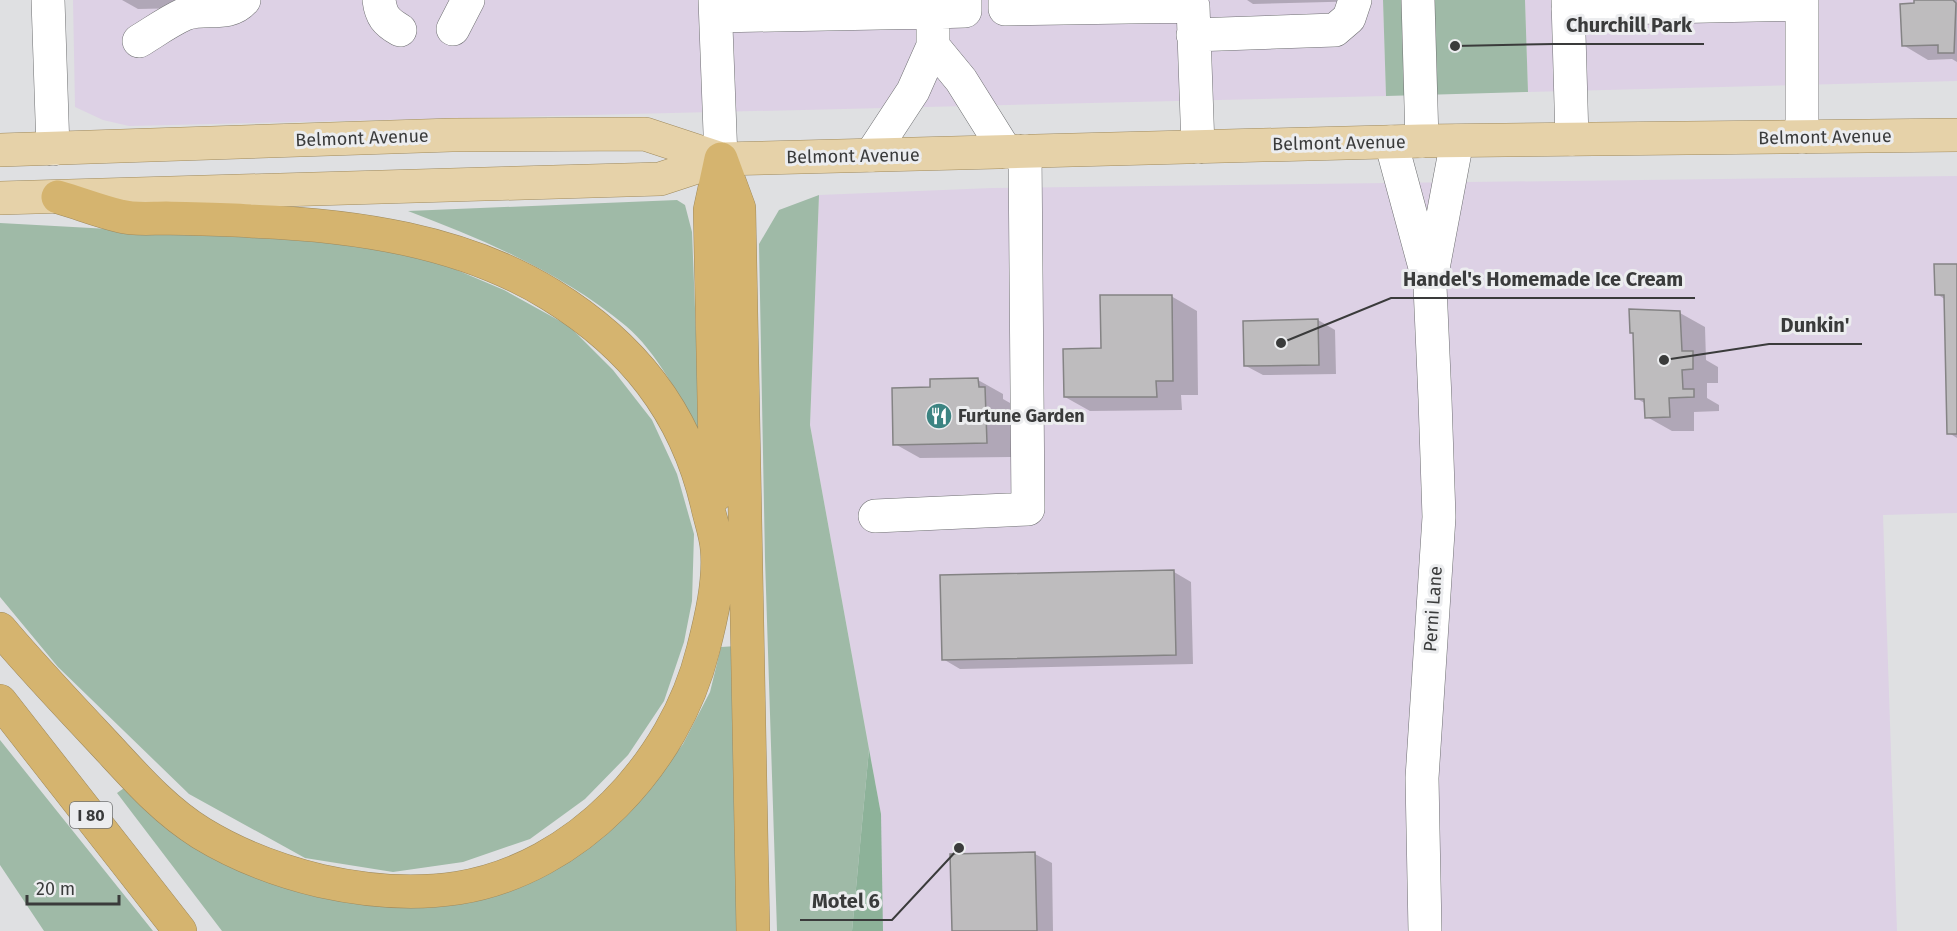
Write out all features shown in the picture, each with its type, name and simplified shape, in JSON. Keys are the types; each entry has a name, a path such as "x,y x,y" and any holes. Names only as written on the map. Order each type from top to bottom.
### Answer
{"highway":[{"path":"0,629 161,805 202,833 240,854 297,875 351,888 410,892 460,888 513,873 584,832 620,798 643,772 673,729 695,681 712,616 717,551 710,210 721,159"},
{"path":"721,159 739,208 753,931"},
{"path":"58,196 124,217 252,221 347,228 443,247 499,268 551,295 599,329 639,366 666,402 698,467 717,551"},
{"name":"I 80","path":"0,701 180,931"}],"main road":[{"name":"Belmont Avenue","path":"0,150 452,135 645,134 721,159"},
{"name":"Belmont Avenue","path":"0,198 660,179 721,159 1457,141 1957,135"}],"street":[{"path":"48,0 53,148"},
{"path":"139,41 187,14 227,11 239,6 244,0"},
{"path":"379,0 381,14 400,30"},
{"path":"453,29 468,0"},
{"path":"721,159 715,8 869,6 965,11 965,0"},
{"path":"1005,0 1005,9 1193,14 1335,30 1349,18 1355,0"},
{"path":"1418,0 1406,142 1430,286"},
{"path":"1572,140 1568,5 1802,2 1802,137"},
{"path":"875,516 1028,509 1016,152 933,46 924,8"},
{"path":"1193,14 1198,147"},
{"path":"872,155 913,92 933,46"},
{"path":"1430,286 1457,141"},
{"name":"Perni Lane","path":"1425,931 1422,778 1439,517 1430,286"}],"shaded area":[{"path":"73,0 1383,0 1386,96 129,126 103,120 75,107"},
{"path":"1525,0 1957,0 1957,81 1528,92"},
{"path":"1957,176 1957,513 1883,515 1897,931 874,931 881,814 810,425 819,195 992,188"}],"green space":[{"path":"1383,0 1525,0 1528,92 1386,96"},
{"path":"819,195 810,425 869,749 852,931 777,931 765,559 759,244 779,210"},
{"path":"677,200 685,205 692,232 700,435 658,362 626,326 575,289 521,259 408,211"},
{"path":"0,223 164,232 266,234 365,245 445,265 504,290 569,326 613,370 652,420 677,474 694,534 692,601 684,642 664,701 628,755 585,799 530,839 463,862 393,872 305,858 189,794 58,667 0,597"},
{"path":"737,646 742,931 222,931 117,793 127,786 361,903 570,860 607,833 650,788 683,744 710,692 721,647"},
{"path":"0,740 153,931 44,931 0,865"},
{"path":"869,749 881,814 883,931 852,931"}],"building":[{"path":"1914,0 1953,0 1956,3 1954,53 1938,53 1938,45 1902,46 1900,4 1914,3"},
{"path":"1934,264 1957,264 1957,434 1947,434 1944,295 1935,295"},
{"path":"1100,295 1172,295 1173,381 1156,381 1157,397 1064,397 1063,349 1101,348"},
{"path":"1629,309 1680,311 1682,351 1693,351 1693,369 1682,370 1683,389 1694,389 1694,397 1669,398 1670,417 1645,418 1644,399 1635,399 1633,333 1630,333"},
{"path":"1318,319 1319,365 1244,366 1243,321"},
{"name":"Furtune Garden","path":"978,378 979,387 985,387 987,443 893,445 892,388 930,387 930,379"},
{"path":"1174,570 1176,655 942,660 940,575"},
{"path":"1035,852 1037,931 952,931 950,854"}],"place":[{"name":"Churchill Park","path":"1455,46"},
{"name":"Handel's Homemade Ice Cream","path":"1281,343"},
{"name":"Dunkin'","path":"1664,360"},
{"name":"Furtune Garden","path":"939,416"},
{"name":"Motel 6","path":"959,848"}]}
